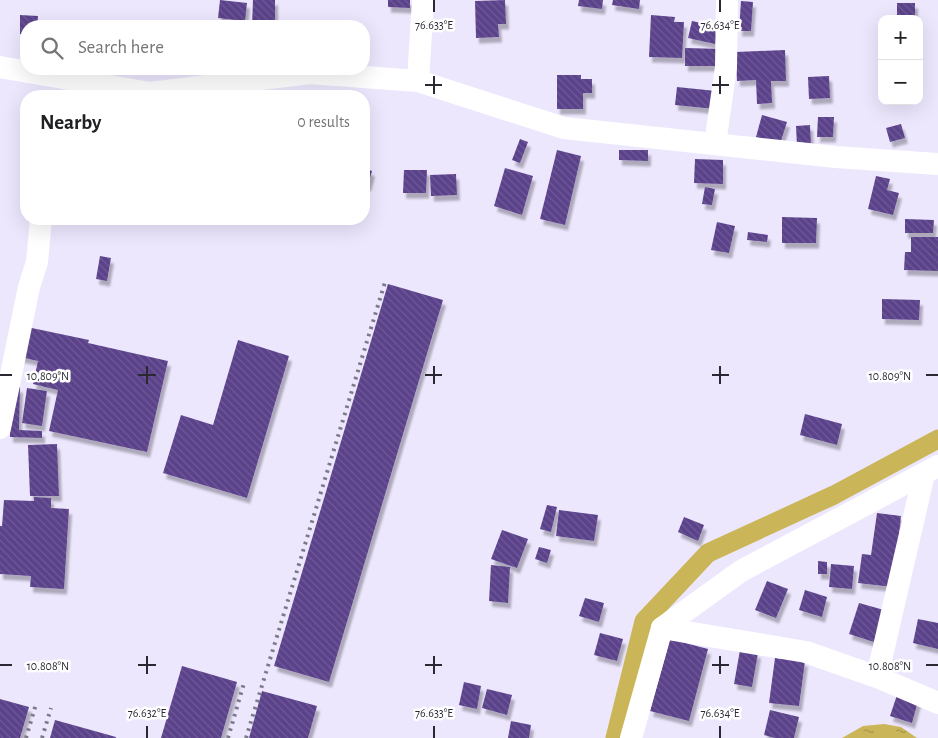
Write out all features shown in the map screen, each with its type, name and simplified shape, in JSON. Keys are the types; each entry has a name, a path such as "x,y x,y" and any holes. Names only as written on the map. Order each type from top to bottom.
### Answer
{"street":[{"path":"418,81 424,0"},
{"path":"715,144 726,67 726,0"},
{"path":"0,67 20,74"},
{"path":"22,75 53,86 108,90"},
{"path":"174,90 294,75"},
{"path":"337,75 418,81 564,128 836,157 938,164"},
{"path":"0,428 29,287 37,262 40,225"},
{"path":"631,738 662,628 741,571 931,470"},
{"path":"877,677 931,470"},
{"path":"662,628 806,652 877,677 938,703"}],"water":[{"path":"884,724 901,727 917,738 842,738 863,726"}],"building":[{"path":"220,0 247,3 245,20 218,18"},
{"path":"253,0 275,0 275,20 252,20"},
{"path":"388,0 410,0 410,8 388,7"},
{"path":"505,0 506,24 498,24 499,37 476,38 475,1"},
{"path":"579,0 603,0 602,9 578,6"},
{"path":"613,0 640,0 639,9 612,5"},
{"path":"741,1 753,2 751,31 739,31"},
{"path":"897,3 915,3 915,15 897,15"},
{"path":"20,15 38,16 38,20 20,20"},
{"path":"651,15 675,17 674,22 684,22 682,58 649,57"},
{"path":"692,21 719,27 715,44 688,38"},
{"path":"685,48 723,49 722,66 685,66"},
{"path":"785,50 786,81 771,81 772,103 757,104 756,80 737,81 736,52"},
{"path":"557,75 581,75 581,79 592,79 592,93 583,93 583,109 557,109"},
{"path":"829,76 830,98 809,99 808,77"},
{"path":"677,87 716,91 715,109 675,105"},
{"path":"762,115 787,122 780,144 756,137"},
{"path":"818,117 834,117 833,137 817,137"},
{"path":"901,124 905,138 890,142 886,128"},
{"path":"810,125 811,146 797,146 796,126"},
{"path":"520,139 528,142 520,163 512,160"},
{"path":"557,150 581,156 565,225 540,219"},
{"path":"619,150 648,150 648,161 619,160"},
{"path":"695,159 723,160 723,184 694,183"},
{"path":"505,168 533,176 522,215 494,206"},
{"path":"404,170 427,170 426,193 403,193"},
{"path":"456,174 457,195 431,196 430,175"},
{"path":"876,176 890,179 887,190 899,193 893,215 868,209"},
{"path":"705,187 715,189 712,205 702,204"},
{"path":"782,217 817,218 816,243 782,243"},
{"path":"905,219 934,220 933,233 905,233"},
{"path":"717,222 735,226 729,253 711,250"},
{"path":"748,232 768,235 767,242 747,240"},
{"path":"911,237 938,237 938,271 904,270 905,252 911,252"},
{"path":"100,256 111,258 107,281 96,279"},
{"path":"388,284 443,300 329,682 274,666"},
{"path":"882,299 920,300 919,320 882,319"},
{"path":"27,327 89,340 88,343 168,361 147,452 49,431 58,390 33,384 38,361 20,357"},
{"path":"238,340 289,356 247,498 163,473 181,415 213,425"},
{"path":"11,387 20,387 19,430 42,431 42,438 10,437"},
{"path":"27,388 47,391 42,426 22,423"},
{"path":"805,414 842,424 837,445 800,435"},
{"path":"57,444 59,496 30,496 28,445"},
{"path":"34,497 51,498 51,508 69,509 64,589 30,587 31,576 0,574 0,526 2,526 4,500 34,501"},
{"path":"547,505 557,507 551,532 540,529"},
{"path":"559,510 598,515 594,541 556,536"},
{"path":"877,513 901,516 893,587 858,583 862,554 871,555"},
{"path":"684,517 704,525 698,541 678,532"},
{"path":"502,530 528,539 517,568 491,559"},
{"path":"539,547 551,550 547,563 535,559"},
{"path":"818,561 827,562 827,574 818,574"},
{"path":"831,564 854,566 852,589 829,587"},
{"path":"491,565 510,567 508,603 489,601"},
{"path":"767,581 788,589 776,618 755,610"},
{"path":"805,590 827,597 822,617 799,610"},
{"path":"585,598 604,603 599,622 579,616"},
{"path":"859,603 884,610 874,642 849,634"},
{"path":"918,619 938,623 938,649 913,643"},
{"path":"600,633 623,639 617,661 594,655"},
{"path":"670,639 708,649 689,721 650,711"},
{"path":"740,650 758,653 752,687 734,684"},
{"path":"775,658 805,661 799,706 769,703"},
{"path":"182,666 237,682 221,738 161,738"},
{"path":"464,682 481,686 477,709 459,705"},
{"path":"487,689 512,695 507,715 482,708"},
{"path":"262,691 317,706 308,738 249,738"},
{"path":"897,695 918,701 912,723 890,716"},
{"path":"0,699 29,707 20,738 0,738"},
{"path":"770,710 799,717 794,738 775,738 764,735"},
{"path":"55,720 116,737 116,738 50,738"},
{"path":"511,721 531,725 529,738 508,738"}],"waterway":[{"path":"615,738 644,621 708,553 834,495 938,439"}],"railway":[{"path":"246,738 386,279"},
{"path":"228,738 244,683"},
{"path":"26,738 36,704"},
{"path":"42,738 51,708"}]}
